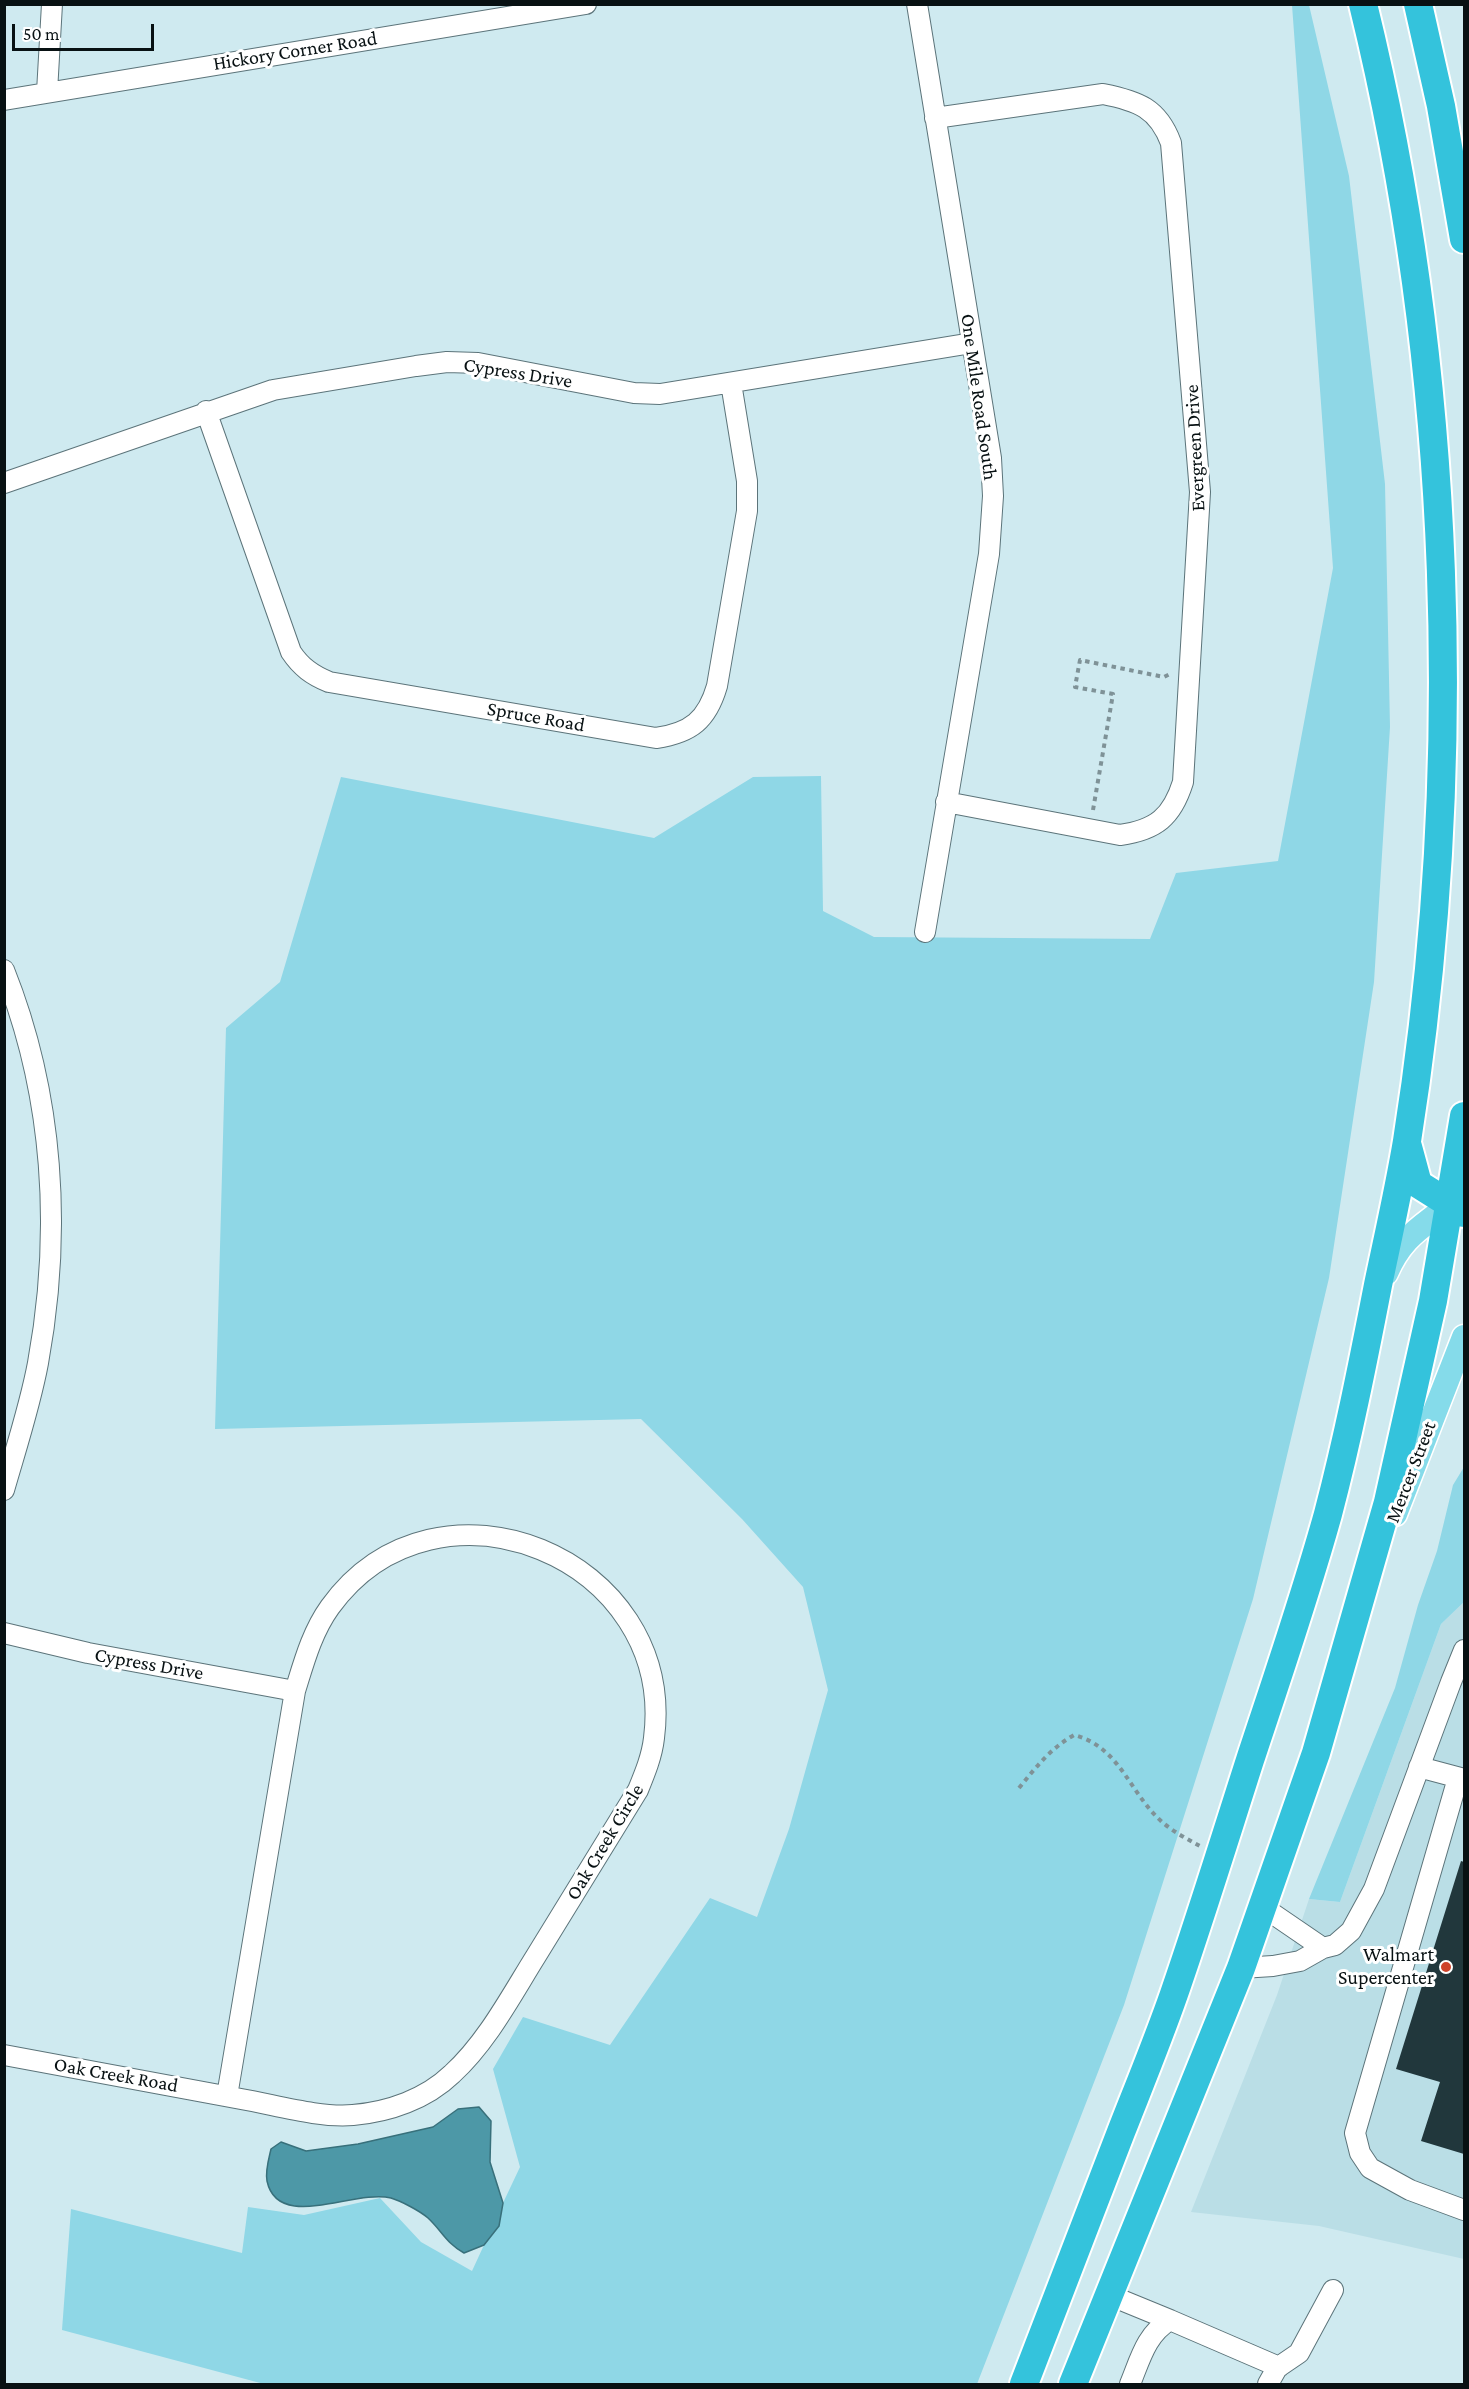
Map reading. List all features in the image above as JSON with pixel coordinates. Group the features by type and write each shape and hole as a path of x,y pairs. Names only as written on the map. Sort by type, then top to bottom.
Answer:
{"highway":[{"path":"1024,2385 1172,1998 1299,1610 1328,1512 1353,1412 1407,1142 1430,948 1437,846 1442,744 1439,550 1431,425 1409,244 1390,131 1363,4"},
{"path":"1418,4 1441,106 1464,238"},
{"path":"1073,2385 1241,1968 1316,1753 1388,1502 1433,1301 1460,1203 1464,1116"},
{"path":"1407,1142 1418,1184 1460,1203"}],"main road":[{"path":"1377,1291 1395,1252 1413,1232 1460,1203"},
{"name":"Mercer Street","path":"1359,1608 1464,1337"}],"street":[{"path":"47,92 52,4"},
{"name":"Hickory Corner Road","path":"4,100 586,4"},
{"name":"One Mile Road South","path":"917,4 991,458 993,496 992,534 925,932"},
{"name":"Evergreen Drive","path":"935,118 1104,94 1142,105 1155,114 1166,129 1171,143 1200,492 1183,782 1178,800 1167,815 1154,826 1120,835 946,802"},
{"name":"Cypress Drive","path":"4,483 206,411 273,390 447,362 478,363 634,393 660,394 972,343"},
{"name":"Spruce Road","path":"206,411 291,652 300,665 315,676 329,682 656,738 674,735 689,729 702,718 712,703 717,686 747,511 747,481 731,383"},
{"path":"4,970 29,1046 40,1094 47,1143 52,1243 47,1304 38,1366 4,1490"},
{"name":"Oak Creek Circle","path":"460,1535 518,1540 570,1564 595,1581 632,1626 644,1651 652,1680 656,1707 654,1738 648,1766 638,1790 507,2003 468,2058 451,2076 430,2091 406,2103 379,2112 330,2115 227,2096 295,1691 316,1630 341,1594 368,1569 392,1554 417,1543 460,1535"},
{"name":"Cypress Drive","path":"4,1633 88,1653 295,1691"},
{"path":"1241,1968 1300,1961 1323,1948 1335,1945 1351,1931 1374,1889 1464,1650"},
{"path":"1419,1767 1461,1778 1356,2133 1360,2153 1370,2168 1410,2190 1464,2210"},
{"path":"1263,1907 1323,1948"},
{"name":"Oak Creek Road","path":"4,2055 227,2096"},
{"path":"1268,2385 1279,2367 1299,2353 1333,2290"},
{"path":"1109,2295 1279,2367"},
{"path":"1130,2385 1148,2340 1160,2326 1170,2320"}],"path":[{"path":"1094,810 1113,694 1075,687 1080,660 1164,677 1170,674"},
{"path":"1019,1788 1042,1760 1060,1743 1074,1735 1091,1740 1111,1755 1161,1821 1219,1857"}],"shaded area":[{"path":"1292,5 1309,5 1349,176 1385,484 1390,727 1374,982 1329,1278 1253,1599 1124,2005 977,2384 264,2384 62,2330 71,2209 242,2253 248,2207 304,2215 380,2198 421,2242 472,2271 484,2245 499,2226 503,2203 520,2167 493,2069 523,2017 610,2045 710,1898 757,1917 789,1829 828,1690 803,1587 742,1519 641,1419 215,1429 226,1028 280,982 341,777 654,838 753,777 821,776 823,911 874,937 1150,939 1176,873 1278,861 1333,568"},
{"path":"1464,1467 1464,1602 1441,1624 1340,1902 1309,1899 1395,1688 1418,1605 1437,1551 1453,1485"},
{"path":"1464,1602 1464,2259 1319,2226 1191,2212 1277,1995 1309,1899 1340,1902 1441,1624"},
{"path":"479,2107 491,2121 490,2162 503,2203 499,2226 484,2245 464,2253 444,2237 425,2215 395,2199 376,2197 319,2205 286,2204 274,2196 267,2181 271,2149 281,2142 306,2151 358,2144 433,2127 458,2109"}],"building":[{"name":"Walmart Supercenter","path":"1461,1861 1464,1862 1464,2154 1421,2141 1440,2082 1396,2069"}],"place":[{"name":"Walmart Supercenter","path":"1446,1967"}]}
